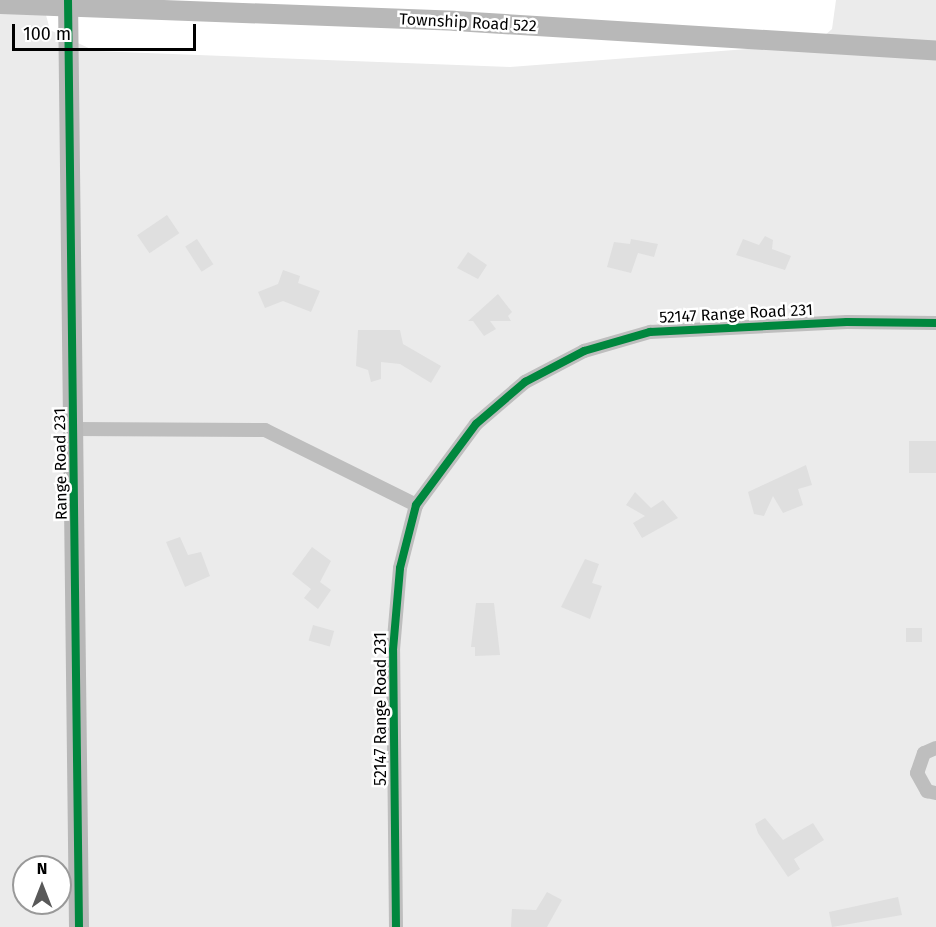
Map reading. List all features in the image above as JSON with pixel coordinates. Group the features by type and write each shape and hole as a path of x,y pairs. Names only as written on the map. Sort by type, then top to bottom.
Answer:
{"main road":[{"name":"Township Road 522","path":"0,4 68,3 467,22 936,50"},
{"name":"Range Road 231","path":"68,3 79,927"}],"street":[{"name":"52147 Range Road 231","path":"396,927 393,650 400,568 416,505 476,424 525,382 585,351 650,332 847,322 936,323"},
{"path":"74,429 265,430 416,505"},
{"path":"936,748 924,753 917,773 927,791 936,793"}],"shaded area":[{"path":"0,0 42,0 50,30 95,51 510,67 815,44 832,29 836,0 936,0 936,927 0,927"}],"building":[{"path":"167,215 179,233 149,253 137,235"},
{"path":"765,236 773,240 772,249 791,256 785,270 736,255 743,239 759,245"},
{"path":"197,239 213,264 202,272 185,247"},
{"path":"631,239 658,244 654,257 638,253 631,273 607,267 614,242 630,244"},
{"path":"468,252 487,265 478,279 457,268"},
{"path":"283,270 300,276 298,283 320,291 311,312 283,301 265,308 258,292 278,284"},
{"path":"498,294 512,312 508,316 511,321 490,321 496,329 484,336 473,321 468,321"},
{"path":"358,330 400,330 403,344 441,366 431,383 400,364 381,362 381,379 371,382 368,370 356,366"},
{"path":"909,441 936,441 936,473 909,473"},
{"path":"806,465 812,485 798,489 803,505 783,513 773,496 764,516 754,514 748,492"},
{"path":"635,492 651,508 663,500 678,518 642,538 633,523 645,516 626,505"},
{"path":"180,537 188,555 201,552 210,576 185,587 166,542"},
{"path":"312,547 331,561 320,582 331,590 318,609 304,598 311,589 292,574"},
{"path":"585,559 599,564 592,583 602,586 590,619 561,607"},
{"path":"476,603 494,603 500,655 475,656 475,647 471,647"},
{"path":"313,625 334,631 330,646 309,640"},
{"path":"906,628 922,628 922,642 906,642"},
{"path":"765,818 783,840 813,823 824,840 794,859 800,869 788,877 758,833 755,824"},
{"path":"547,892 562,900 547,927 511,927 512,909 536,910"},
{"path":"898,897 902,915 832,927 829,912"}],"cycle path":[{"path":"68,0 79,927"},
{"path":"396,927 393,650 400,568 416,505 476,424 525,382 584,351 650,332 847,322 936,323"}]}
